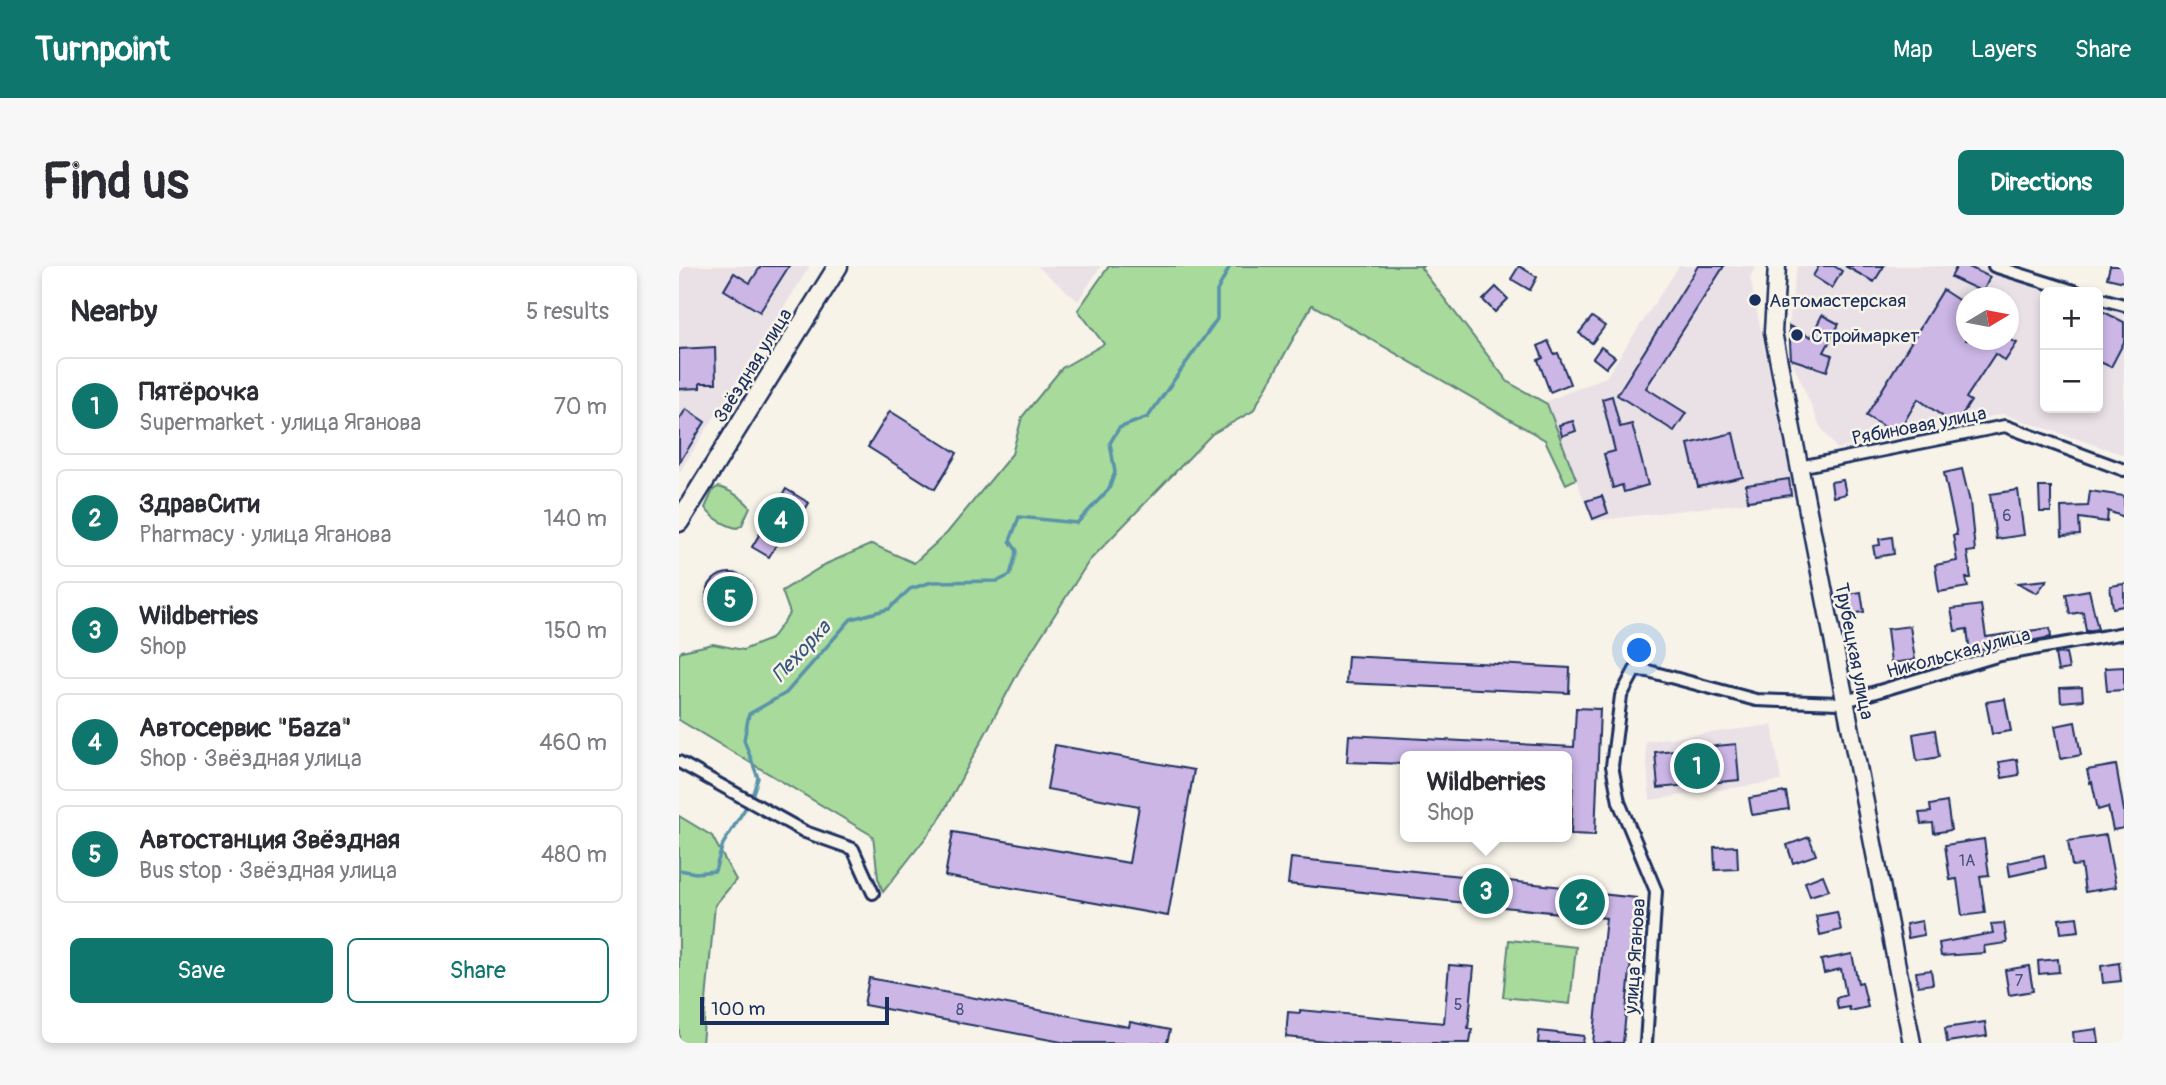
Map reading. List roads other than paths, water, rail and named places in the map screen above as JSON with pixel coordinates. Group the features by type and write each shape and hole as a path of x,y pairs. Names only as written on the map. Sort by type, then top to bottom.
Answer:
{"main road":[{"name":"Звёздная улица","path":"679,522 838,266"},
{"name":"Трубецкая улица","path":"1777,266 1773,332 1843,702 1912,1043"}],"street":[{"path":"1994,266 2061,287"},
{"path":"2103,299 2124,305"},
{"name":"Рябиновая улица","path":"1798,467 2005,426 2124,470"},
{"name":"Никольская улица","path":"1613,753 1621,696 1635,670 1648,671 1756,700 1843,702 2000,655 2124,633"},
{"name":"улица Яганова","path":"1613,753 1614,783 1619,802 1656,891 1646,1043"},
{"path":"679,762 805,832 853,849 873,892"}],"waterway":[{"name":"Пехорка","path":"679,870 696,873 715,871 723,844 751,799 758,778 744,740 749,714 786,693 851,619 889,609 910,589 932,582 998,581 1010,575 1017,551 1010,541 1019,517 1077,523 1109,489 1115,472 1110,443 1119,428 1148,417 1217,319 1217,291 1230,266"}],"place":[{"name":"Автомастерская","path":"1755,300"},
{"name":"Строймаркет","path":"1797,335"},
{"name":"Автосервис \"Баzа\"","path":"781,520"},
{"name":"Автостанция Звёздная","path":"730,599"},
{"name":"Пятёрочка","path":"1697,766"},
{"name":"Wildberries","path":"1486,891"},
{"name":"ЗдравСити","path":"1582,902"}]}
